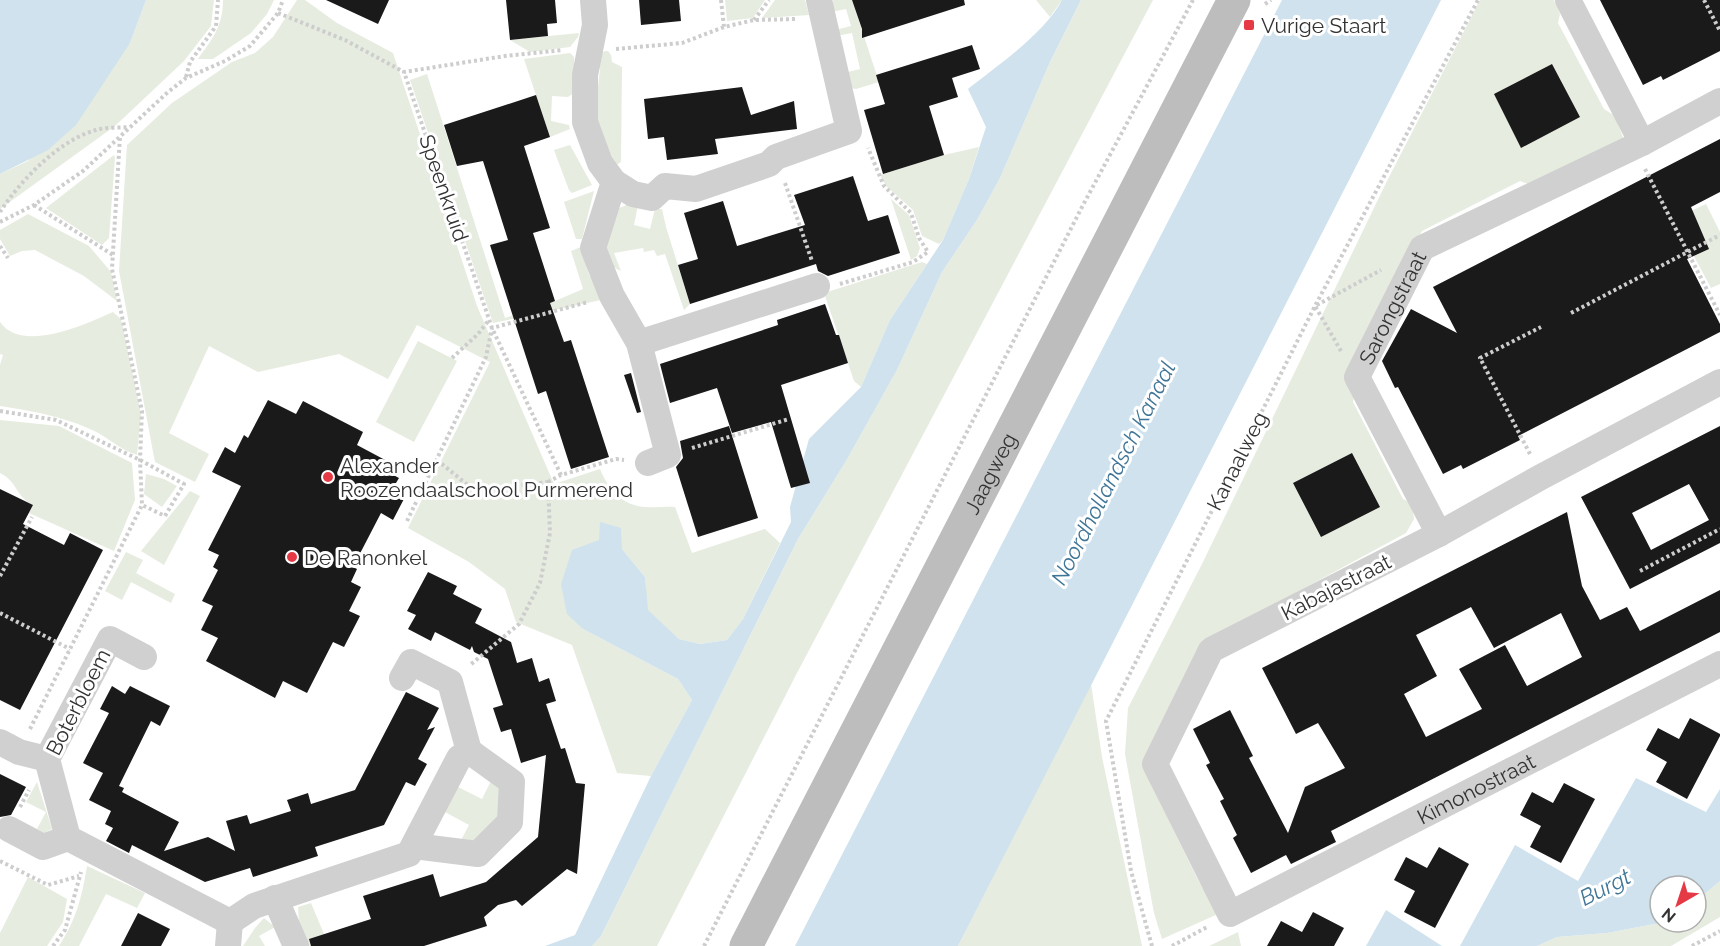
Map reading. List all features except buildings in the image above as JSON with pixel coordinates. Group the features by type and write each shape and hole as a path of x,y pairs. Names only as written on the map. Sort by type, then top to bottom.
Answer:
{"main road":[{"name":"Jaagweg","path":"746,946 1250,2"}],"street":[{"path":"593,0 595,25 585,75 585,122 600,163 615,182 633,194 652,198 665,186 696,189 769,164 776,157 849,131 820,9"},
{"path":"1568,0 1638,144"},
{"name":"Sarongstraat","path":"1439,534 1357,377 1422,248 1638,144 1720,101"},
{"path":"615,182 593,248 612,296 639,343 658,459"},
{"path":"639,343 817,286"},
{"name":"Kabajastraat","path":"1230,914 1155,764 1211,650 1439,534 1720,382"},
{"name":"Boterbloem","path":"78,843 47,759 110,639 144,657"},
{"path":"402,678 411,662 450,682 469,751 512,782 510,822 478,854 414,846"},
{"name":"Kimonostraat","path":"1230,914 1720,664"},
{"path":"9,747 47,759"},
{"path":"9,829 43,847 78,843 229,934 254,906 409,854 459,758 469,751"},
{"path":"275,898 296,946"}],"path":[{"path":"186,78 190,62 216,26 218,0"},
{"path":"0,222 34,205 83,171 186,78 225,61 250,46 278,13 283,0"},
{"path":"721,0 724,27"},
{"path":"754,20 769,0"},
{"path":"704,946 1082,207 1193,0"},
{"path":"1250,2 1271,0"},
{"name":"Kanaalweg","path":"1152,946 1131,870 1107,721 1315,306 1478,0"},
{"path":"1704,0 1720,31"},
{"path":"278,13 345,40 404,72 505,56 590,47 616,49 682,43 724,27 820,9"},
{"name":"Speenkruid","path":"404,72 492,328 561,475"},
{"path":"0,212 22,182 37,167 78,138 97,130 130,127"},
{"path":"776,157 813,266 817,286 824,289 913,262 928,252 911,213 884,186 860,128 849,131"},
{"path":"9,747 70,649 142,504 140,460 142,411 112,269 120,136"},
{"path":"1638,144 1686,252 1720,315"},
{"path":"34,205 112,255"},
{"path":"1571,313 1720,235"},
{"path":"0,246 8,258"},
{"path":"1357,377 1315,306 1383,269"},
{"path":"407,521 486,357 492,328 612,296"},
{"path":"452,358 478,334 489,319"},
{"path":"1541,327 1480,358 1541,477"},
{"path":"0,411 56,420 184,484 165,516 142,504"},
{"path":"437,460 475,491 548,482 561,475 616,459 658,459 789,419"},
{"path":"450,682 519,624 540,583 550,533 548,482"},
{"path":"0,576 32,518"},
{"path":"1640,571 1720,529"},
{"path":"0,613 70,649"},
{"path":"9,829 47,759"},
{"path":"53,946 65,930 80,875 78,843"},
{"path":"0,861 48,885 80,875"},
{"path":"1172,946 1230,914"},
{"path":"1692,946 1720,931"}],"shaded area":[{"path":"146,0 214,0 211,26 184,61 115,126 0,209 0,174 28,161 130,43"},
{"path":"223,0 274,0 267,14 251,33 213,59 198,59 219,25"},
{"path":"297,0 305,0 337,23 393,53 477,306 554,484 600,469 612,490 623,500 637,506 675,507 692,553 765,529 780,543 743,619 727,640 700,644 679,639 647,610 645,577 622,549 599,540 583,629 678,679 692,700 651,776 617,773 572,645 516,622 505,589 469,562 408,528 490,362 417,325 388,379 339,354 258,372 209,346 169,433 209,454 195,482 155,462 119,271 127,145 172,103 232,62 255,53 273,37"},
{"path":"725,0 765,0 753,18 727,21"},
{"path":"775,0 805,0 809,15 762,18"},
{"path":"833,0 852,0 879,82 856,89 851,88 844,73 860,69 852,33 836,36 835,30 851,26 846,9 831,12"},
{"path":"1036,0 1062,0 1050,17"},
{"path":"1081,0 1153,0 797,673 657,946 592,946 601,936 798,539 846,461 897,370 942,272 977,220 1000,178 1050,62"},
{"path":"1480,0 1554,0 1560,14 1558,23 1604,109 1615,116 1624,140 1531,185 1520,181 1422,231 1396,278 1355,390 1353,402 1403,499 1412,503 1414,519 1406,533 1218,635 1202,640 1144,758 1151,773 1151,784 1197,878 1218,914 1162,939 1154,913 1125,754 1128,708 1202,564 1387,181"},
{"path":"579,33 570,47 530,52 510,40"},
{"path":"605,51 611,55 612,62 622,67 621,162 615,166 600,138 596,105 600,54"},
{"path":"570,53 574,57 574,93 568,97 552,96 551,121 569,125 570,129 550,137 524,59"},
{"path":"427,74 505,318 583,289 571,251 581,247 589,275 602,290 601,300 493,323 410,80"},
{"path":"570,145 592,185 572,193 554,150"},
{"path":"979,147 969,179 943,240 939,244 922,236 913,210 886,186 880,175 944,155"},
{"path":"114,155 109,238 102,245 46,208"},
{"path":"594,191 582,239 576,239 564,202"},
{"path":"891,199 909,215 920,248 917,256 911,260"},
{"path":"629,204 638,205 634,225 650,229 655,209 662,209 690,304 684,310 665,254 657,256 654,250 644,252 643,248 614,253 621,271 608,259 607,243 617,209"},
{"path":"1706,204 1720,232 1720,284 1711,288 1674,219"},
{"path":"28,214 89,246 111,272 117,301 84,276 35,250 22,251 10,256 0,239 0,230"},
{"path":"922,262 927,264 890,320 861,387 854,381 824,293"},
{"path":"113,312 121,319 141,414 137,455 89,428 64,419 0,406 0,365 3,355 0,354 0,322 10,331 23,336 38,336 71,329"},
{"path":"418,341 457,361 414,442 376,422"},
{"path":"0,420 59,426 132,463 135,500 114,551 29,513 33,505 0,473"},
{"path":"146,474 164,479 177,486 162,507 144,494"},
{"path":"190,491 200,496 164,565 141,551"},
{"path":"126,552 143,560 136,573 175,594 171,603 131,582 122,600 105,591"},
{"path":"1091,684 1102,757 1142,946 958,946"},
{"path":"492,779 499,788 502,812 479,842 458,846 469,825 443,811 456,786 482,799"},
{"path":"37,782 52,829 44,833 37,829 46,812 26,802"},
{"path":"87,866 145,893 137,908 106,894 79,946 59,946 78,908"},
{"path":"28,877 67,899 63,922 47,946 0,946 0,933"},
{"path":"1720,881 1720,917 1708,924 1708,891"},
{"path":"311,903 329,946 304,946 300,940 298,907"},
{"path":"264,918 275,927 259,936 265,946 243,946 255,928"},
{"path":"1648,925 1648,934 1691,934 1671,946 1537,946 1557,937 1607,933"},
{"path":"1238,932 1241,946 1209,946"}],"water":[{"path":"0,0 146,0 130,43 76,125 48,150 0,174"},
{"path":"1062,0 1081,0 1050,62 1000,178 977,220 942,272 897,370 846,461 798,539 601,936 592,946 545,946 575,935 651,776 692,700 678,679 583,629 567,614 561,584 572,550 599,540 600,522 621,528 622,549 645,577 648,610 679,639 700,644 727,640 743,619 791,522 790,507 809,439 861,387 890,320 943,240 969,179 986,127 968,89 1032,37 1054,13"},
{"name":"Noordhollandsch Kanaal","path":"1282,0 1441,0 958,946 795,946"},
{"name":"Burgt","path":"1636,778 1706,812 1720,789 1720,881 1708,891 1708,874 1648,874 1648,925 1607,933 1557,937 1537,946 1460,946 1515,845 1578,881"},
{"path":"1386,910 1442,946 1366,946"}],"place":[{"name":"Vurige Staart","path":"1249,25"},
{"name":"Alexander Roozendaalschool Purmerend","path":"328,477"},
{"name":"De Ranonkel","path":"292,557"}]}
